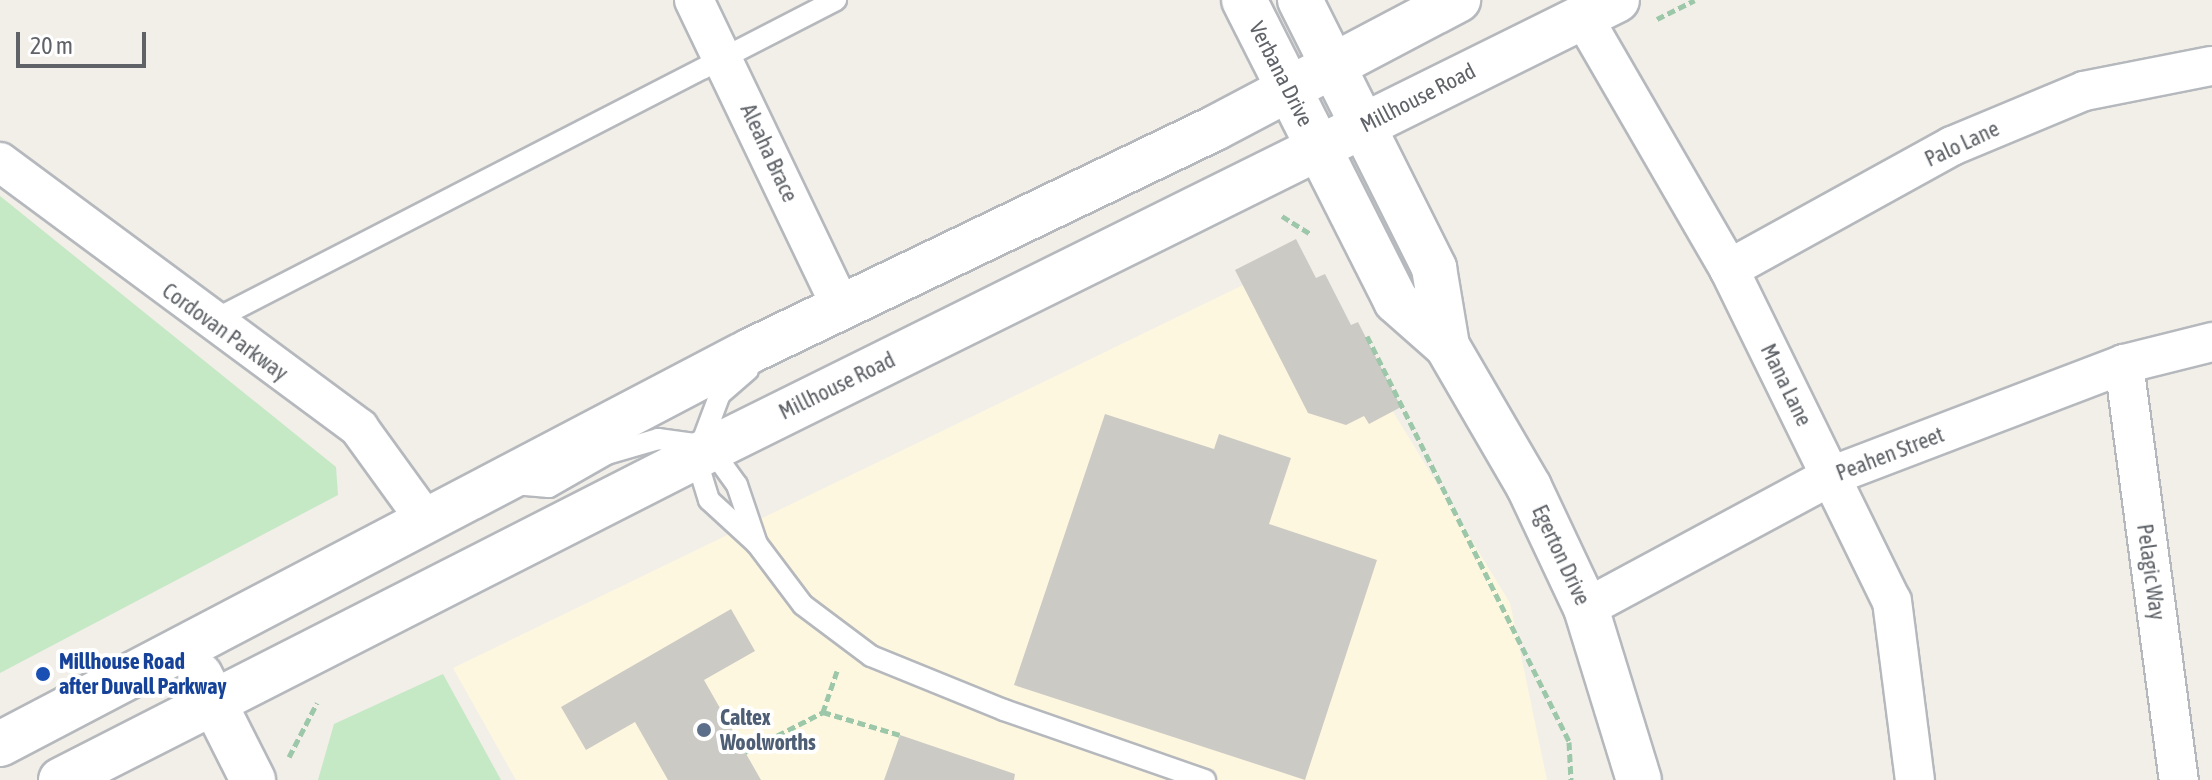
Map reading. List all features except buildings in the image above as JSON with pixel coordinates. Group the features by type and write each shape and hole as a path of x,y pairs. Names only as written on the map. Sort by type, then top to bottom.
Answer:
{"main road":[{"name":"Verbana Drive","path":"1244,0 1319,147"},
{"path":"1300,0 1365,125"},
{"path":"0,744 187,650 771,341 1289,90 1458,0"},
{"name":"Millhouse Road","path":"61,780 703,451 1600,8"},
{"name":"Egerton Drive","path":"1365,125 1434,268 1447,346"},
{"name":"Egerton Drive","path":"1319,147 1396,301 1447,346 1529,487 1586,608 1639,780"},
{"path":"187,650 253,780"}],"street":[{"name":"Aleaha Brace","path":"694,0 841,307"},
{"name":"Mana Lane","path":"1600,8 1892,601 1915,780"},
{"name":"Palo Lane","path":"1729,269 1952,146 2084,91 2212,66"},
{"name":"Cordovan Parkway","path":"0,162 210,322 359,428 427,522"},
{"name":"Peahen Street","path":"1586,608 1831,476 2124,364 2212,342"},
{"name":"Pelagic Way","path":"2124,364 2179,780"}],"lane":[{"path":"210,322 836,0"},
{"path":"771,341 753,367 720,394 703,451 709,500 757,544 803,605 871,656 1004,710 1205,780"},
{"path":"502,483 549,487 607,454 658,439 703,451 737,485 757,544"}],"path":[{"path":"1280,214 1321,242"},
{"path":"1361,323 1569,742 1571,780"},
{"path":"823,712 836,671 854,641"},
{"path":"745,752 823,712 900,735"}],"shaded area":[{"path":"1299,258 1510,603 1547,780 516,780 453,668"}],"green space":[{"path":"0,196 336,467 338,495 0,673"},
{"path":"443,674 501,780 318,780 334,724"}],"place":[{"name":"Millhouse Road after Duvall Parkway","path":"43,674"},
{"name":"Caltex Woolworths","path":"704,730"}]}
